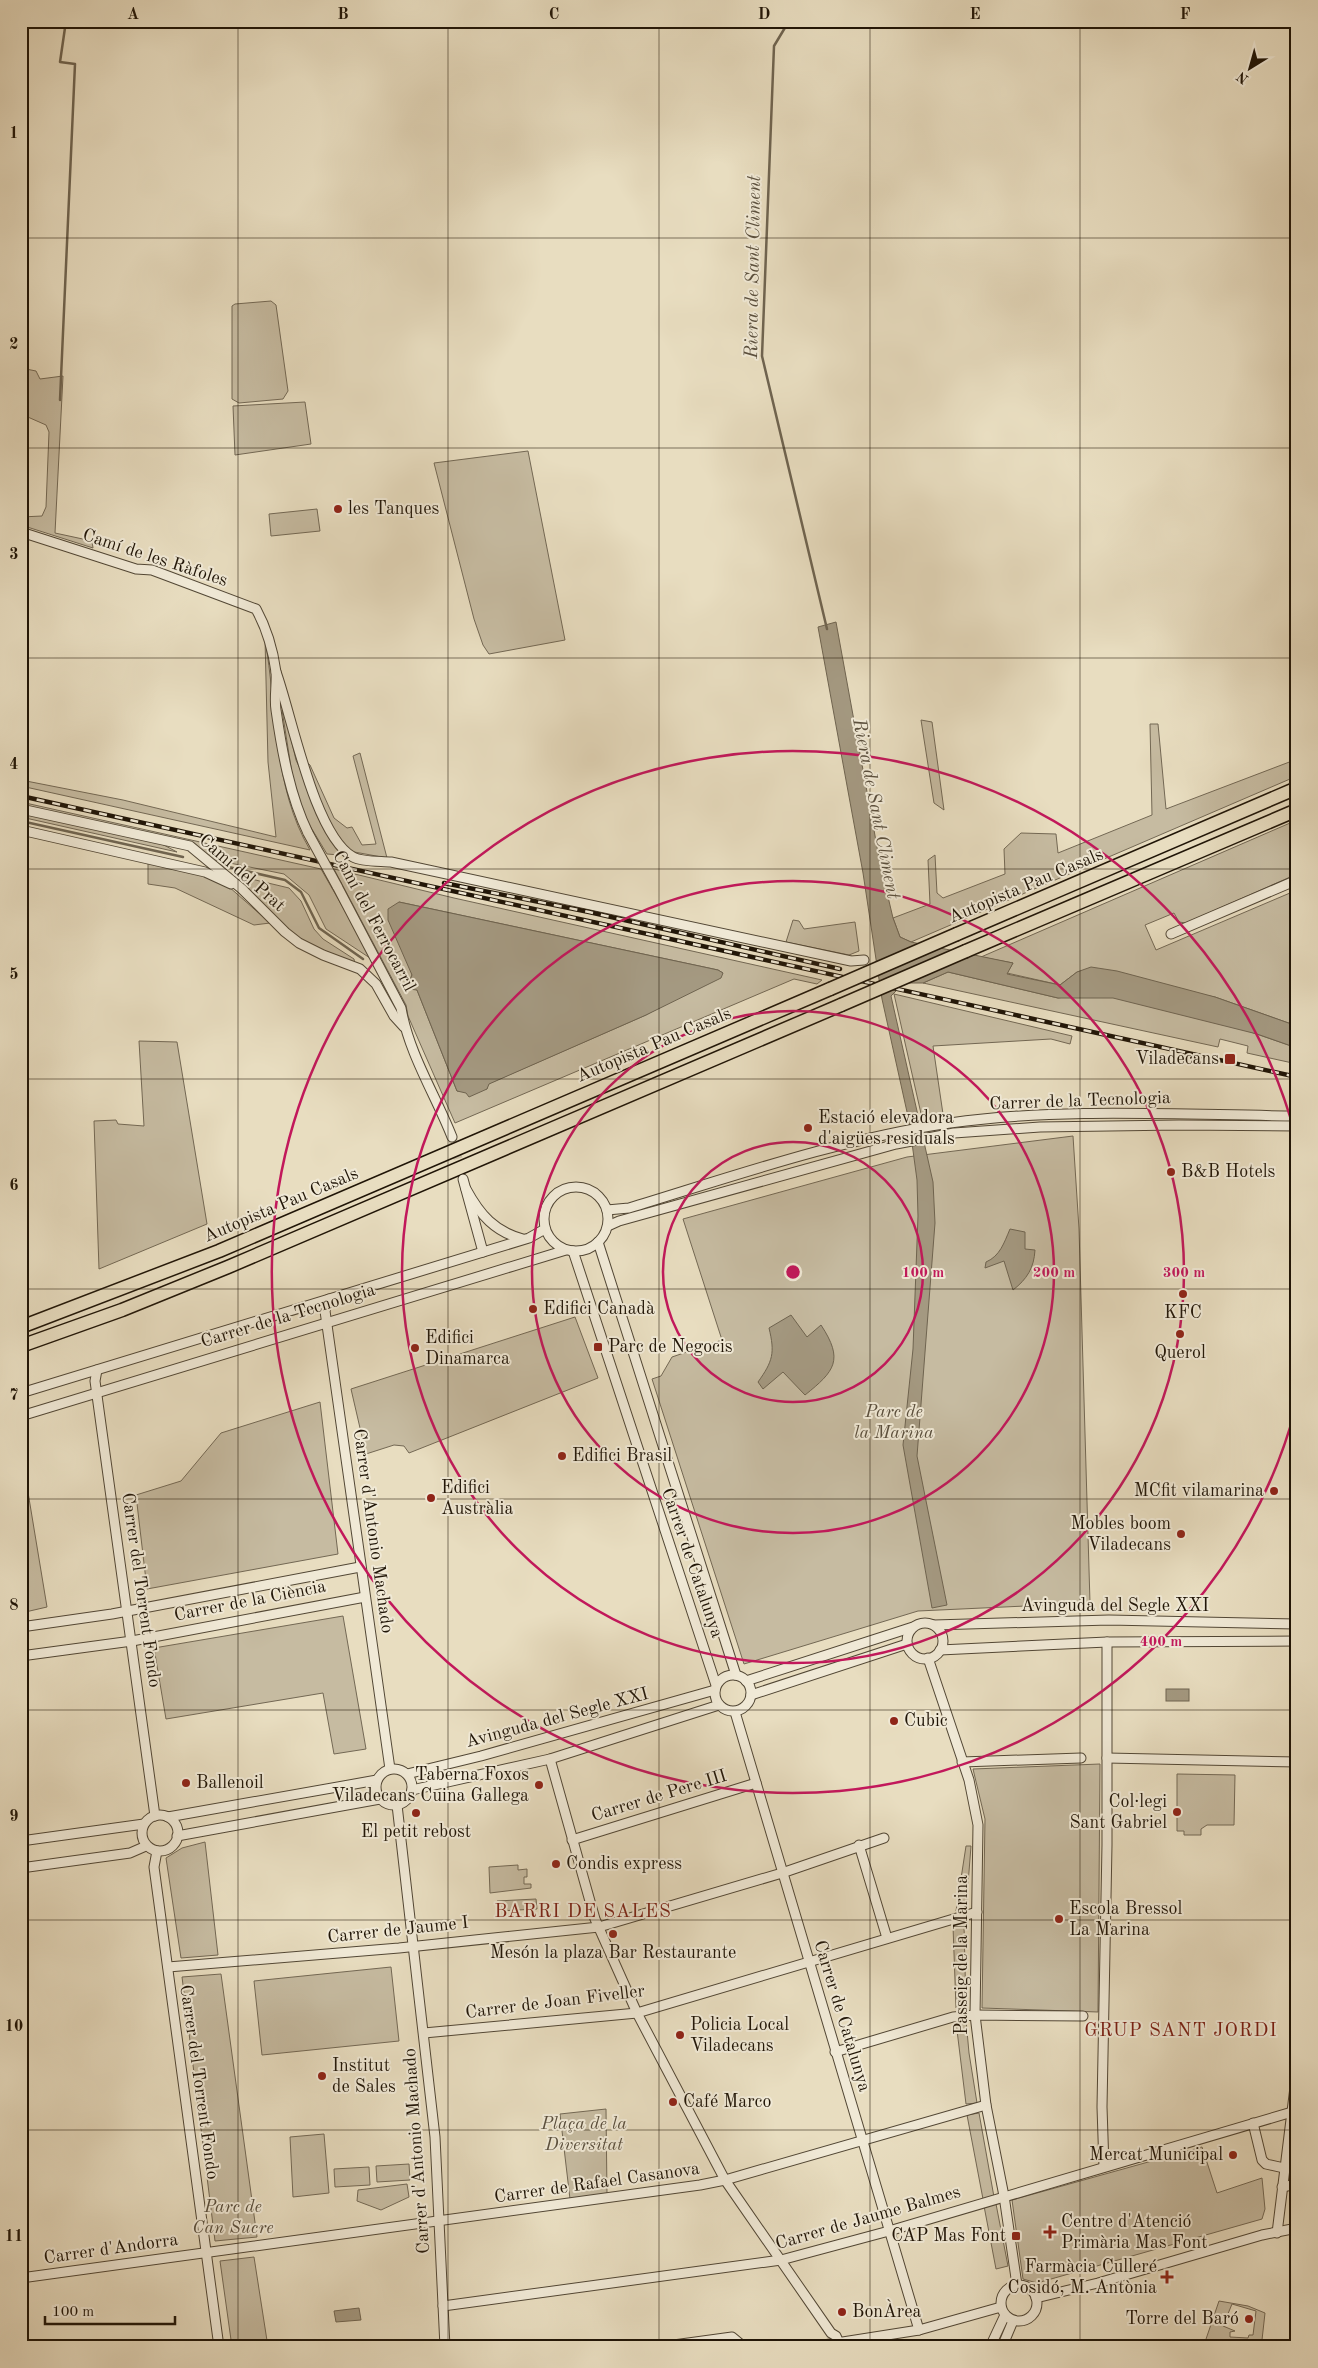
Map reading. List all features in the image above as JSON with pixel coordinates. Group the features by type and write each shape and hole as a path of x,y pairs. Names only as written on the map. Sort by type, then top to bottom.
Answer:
{"highway":[{"name":"Autopista Pau Casals","path":"21,1327 219,1251 1297,788"},
{"name":"Autopista Pau Casals","path":"21,1346 122,1310 228,1267 1297,810"}],"street":[{"name":"Camí de les Ràfoles","path":"21,532 136,569 152,570 256,610 268,635 276,672 276,708 288,773 298,814 308,833"},
{"path":"276,672 287,701 309,788 341,848 355,858 391,862 851,961 864,960"},
{"name":"Camí del Prat","path":"21,809 190,846 242,889 285,932 299,943 323,955 360,969 376,984 394,1016 404,1027"},
{"path":"21,830 205,872 242,889"},
{"name":"Camí del Ferrocarril","path":"308,833 401,1008 404,1027 412,1049 452,1137"},
{"path":"1171,934 1297,880"},
{"name":"Carrer de la Tecnologia","path":"607,1210 628,1208 812,1152 894,1133 950,1123 1061,1114 1297,1116"},
{"name":"Carrer de la Tecnologia","path":"608,1226 619,1221 896,1144 954,1133 1040,1127 1297,1126"},
{"path":"463,1179 483,1252"},
{"path":"566,1187 583,1187 600,1197 607,1210 608,1226 598,1242 590,1248 569,1250 550,1238 543,1220 548,1204 558,1191 566,1187"},
{"path":"466,1189 488,1221 506,1234 524,1240"},
{"name":"Carrer de la Tecnologia","path":"21,1393 524,1240 539,1234 545,1229"},
{"name":"Carrer de Catalunya","path":"598,1242 736,1675"},
{"name":"Carrer de la Tecnologia","path":"21,1416 569,1250"},
{"name":"Carrer de Catalunya","path":"569,1250 716,1688"},
{"name":"Carrer d'Antonio Machado","path":"329,1299 326,1307 327,1322 360,1567 366,1597 390,1769"},
{"name":"Carrer del Torrent Fondo","path":"98,1370 95,1380 155,1816"},
{"name":"Carrer de la Ciència","path":"21,1627 127,1611 360,1567"},
{"name":"Carrer de la Ciència","path":"21,1656 132,1641 366,1597"},
{"name":"Avinguda del Segle XXI","path":"934,1625 1109,1620 1297,1624"},
{"path":"746,1681 922,1623 934,1625 942,1637 940,1650 928,1658 914,1655 907,1644 909,1633 913,1627"},
{"name":"Avinguda del Segle XXI","path":"940,1650 1107,1642 1297,1641"},
{"path":"1104,2167 1102,2107 1107,1642"},
{"path":"751,1696 907,1644"},
{"name":"Passeig de la Marina","path":"928,1658 962,1762 978,1825 975,2015 986,2105 1004,2196 1017,2285"},
{"path":"736,1675 746,1681 750,1687 751,1696 746,1706 735,1712 728,1711 718,1705 716,1688 726,1676 736,1675"},
{"name":"Avinguda del Segle XXI","path":"407,1774 481,1756 716,1688"},
{"name":"Avinguda del Segle XXI","path":"412,1790 550,1759 718,1705"},
{"name":"Carrer de Catalunya","path":"735,1712 835,2052 890,2230 918,2330"},
{"path":"962,1762 1081,1758"},
{"path":"1107,1758 1297,1762"},
{"path":"550,1759 572,1840 599,1927 637,2013 725,2180 840,2345"},
{"path":"390,1769 399,1769 407,1774 412,1781 412,1790 407,1800 397,1805 388,1804 380,1799 376,1790 377,1780 382,1773 390,1769"},
{"path":"21,1841 144,1824 155,1816 168,1817 377,1780"},
{"name":"Carrer de Pere III","path":"572,1840 756,1783"},
{"path":"178,1836 380,1799"},
{"name":"Carrer d'Antonio Machado","path":"397,1805 435,2137 444,2347"},
{"path":"144,1824 142,1835 146,1846 157,1851 172,1847 178,1836 176,1825 168,1817"},
{"name":"Carrer de Jaume I","path":"168,1967 399,1948 414,1944 599,1927 782,1873 884,1838"},
{"path":"859,1845 887,1938"},
{"path":"21,1868 130,1853 146,1846"},
{"name":"Carrer del Torrent Fondo","path":"157,1851 154,1867 219,2347"},
{"name":"Carrer de Joan Fiveller","path":"424,2033 637,2013 808,1960 977,1912"},
{"path":"835,2052 952,2017 975,2015 1083,2016"},
{"path":"1277,2233 1297,2072"},
{"name":"Carrer de Rafael Casanova","path":"205,2252 612,2198 725,2180 986,2105"},
{"name":"Carrer de Jaume Balmes","path":"443,2306 781,2260 890,2230 1292,2112"},
{"path":"1253,2123 1262,2160 1266,2164 1284,2168"},
{"path":"1282,2187 1297,2184"},
{"path":"1036,2298 1098,2283 1262,2235 1297,2228"},
{"name":"Carrer d'Andorra","path":"21,2278 205,2252"},
{"path":"990,2347 1003,2311 1004,2292 1017,2285 1029,2288 1036,2298 1036,2308 1032,2316 1023,2321 1013,2321 1003,2311"},
{"path":"811,2347 840,2345 1003,2311"},
{"path":"1002,2347 1013,2321"},
{"path":"659,2347 732,2337 744,2347"}],"green space":[{"path":"271,301 276,305 288,391 283,399 239,403 232,399 232,306 235,304"},
{"path":"21,368 36,371 40,379 63,376 55,533 92,541 93,548 21,525 21,517 42,516 46,507 49,432 46,425 21,414"},
{"path":"305,402 311,444 235,455 233,406"},
{"path":"528,451 565,640 489,654 483,645 474,619 434,463"},
{"path":"317,509 320,531 271,536 269,514"},
{"path":"265,639 283,774 298,826 310,850 21,786 21,780 123,800 276,837 268,762"},
{"path":"284,709 296,760 340,855 327,854 304,816 294,786 282,710"},
{"path":"1292,714 1297,714 1297,776 911,942 900,937 893,918 930,904 928,860 935,855 937,893 943,898 1005,874 1004,849 1021,833 1056,834 1058,853 1152,815 1150,724 1158,724 1166,809 1292,761"},
{"path":"921,720 932,722 944,810 934,803"},
{"path":"360,753 387,858 349,851 343,845 320,805 303,759 310,765 334,818 347,828 352,827 362,845 376,844 353,756"},
{"path":"21,802 321,869 373,960 326,929 309,895 284,874 210,859 192,844 21,806"},
{"path":"21,812 160,843 177,852 21,817"},
{"path":"1297,820 1297,874 1186,923 1179,922 1174,913 1145,925 1156,950 1297,890 1297,1026 1215,997 1077,972 1060,985 1007,973 1013,963 981,957"},
{"path":"148,862 205,875 228,886 270,923 254,925 175,888 148,884"},
{"path":"334,869 454,898 822,980 817,984 794,979 455,1123 408,1016 406,1005","holes":["399,902 718,970 723,973 646,1015 488,1084 487,1089 457,1091 417,990 408,984 412,975"]},
{"path":"226,873 289,888 301,901 314,929 323,939 354,959 355,964 316,949 289,932"},
{"path":"793,920 799,921 804,929 855,922 859,951 849,955 786,942"},
{"path":"948,972 1058,998 1105,991 1190,1011 1297,1048 1297,1064 1247,1053 1248,1046 1220,1039 1218,1047 923,983"},
{"path":"894,994 1072,1036 1070,1044 1051,1039 933,1046 943,1114 922,1118"},
{"path":"139,1041 177,1042 207,1224 99,1269 94,1121 116,1120 118,1124 144,1126"},
{"name":"Parc de la Marina","path":"1073,1136 1079,1229 1090,1603 918,1611 744,1664 652,1379 661,1376 672,1357 722,1340 683,1219 907,1157"},
{"path":"575,1317 598,1378 409,1453 404,1446 394,1445 366,1454 351,1389"},
{"path":"320,1402 338,1554 147,1589 136,1495 181,1481 221,1433"},
{"path":"21,1450 47,1607 21,1613"},
{"path":"343,1616 366,1749 334,1754 323,1693 166,1719 154,1648"},
{"path":"1100,1764 1098,2012 982,2008 985,1819 973,1769"},
{"path":"1177,1774 1235,1775 1234,1825 1207,1825 1201,1829 1201,1835 1184,1835 1184,1831 1177,1831"},
{"path":"205,1842 218,1955 181,1958 166,1858 182,1848"},
{"path":"966,1846 971,1846 966,1910 956,1911"},
{"path":"518,1865 518,1870 527,1869 527,1877 524,1877 524,1884 531,1884 531,1888 490,1893 489,1867"},
{"path":"536,1899 537,1909 498,1911 497,1901"},
{"path":"964,1925 966,2008 956,2008 953,1926"},
{"path":"391,1967 399,2041 262,2055 254,1981"},
{"name":"Parc de Can Sucre","path":"221,1974 257,2237 215,2241 182,1977"},
{"path":"966,2020 977,2103 966,2104 956,2022"},
{"name":"Plaça de la Diversitat","path":"606,2109 607,2195 570,2199 560,2114"},
{"path":"979,2113 994,2197 983,2199 967,2115"},
{"path":"324,2134 329,2193 293,2197 290,2137"},
{"path":"1202,2147 1217,2193 1262,2178 1265,2209 1262,2219 1037,2283 1023,2279 1012,2200"},
{"path":"409,2164 410,2180 377,2182 376,2166"},
{"path":"369,2167 370,2185 335,2187 334,2169"},
{"path":"407,2184 409,2197 381,2210 357,2201 358,2190"},
{"path":"996,2204 1008,2266 996,2269 984,2206"},
{"name":"Parc de Can Sucre","path":"254,2257 268,2347 232,2347 220,2261"},
{"path":"1219,2301 1248,2306 1265,2313 1262,2340 1205,2342","holes":["1232,2304 1256,2311 1253,2335 1249,2335 1248,2338 1230,2337 1230,2332 1235,2331 1223,2326"]}],"shaded area":[{"path":"836,622 880,863 893,918 900,937 911,942 1013,963 1007,974 1060,985 1077,972 1091,967 1117,971 1215,997 1297,1026 1297,1048 1257,1034 1113,998 1058,998 948,972 923,983 904,983 891,996 933,1182 935,1223 917,1456 947,1605 932,1608 903,1445 913,1349 918,1216 917,1180 909,1121 882,999 863,873 818,627"},
{"path":"399,902 718,970 723,973 721,978 646,1015 489,1084 487,1089 469,1097 466,1093 457,1091 417,990 409,989 408,984 412,975 388,920 388,909"},
{"path":"1010,1229 1025,1232 1025,1249 1035,1250 1029,1273 1013,1290 1004,1261 985,1268 986,1262 995,1256 1001,1248"},
{"path":"791,1315 807,1337 821,1325 828,1337 834,1356 829,1372 805,1395 783,1372 763,1389 758,1382 770,1362 772,1344 769,1328"},
{"path":"1166,1689 1189,1689 1189,1701 1166,1701"},
{"path":"359,2308 361,2320 336,2322 334,2311"}],"waterway":[{"path":"60,400 75,64 60,62 66,21"},
{"name":"Riera de Sant Climent","path":"789,21 774,46 762,356 827,629"},
{"path":"21,821 183,857"},
{"path":"220,865 285,880 301,892 319,928 363,959"}],"tunnel":[{"path":"452,1137 462,1173"}],"railway":[{"path":"21,796 1297,1077"},
{"path":"444,883 589,912 840,969"}],"place":[{"name":"les Tanques","path":"338,509"},
{"name":"Viladecans","path":"1230,1059"},
{"name":"Estació elevadora d'aigües residuals","path":"808,1128"},
{"name":"B&B Hotels","path":"1171,1172"},
{"name":"KFC","path":"1183,1294"},
{"name":"Edifici Canadà","path":"533,1309"},
{"name":"Querol","path":"1180,1334"},
{"name":"Parc de Negocis","path":"598,1347"},
{"name":"Edifici Dinamarca","path":"415,1348"},
{"name":"Edifici Brasil","path":"562,1456"},
{"name":"MCfit vilamarina","path":"1274,1491"},
{"name":"Edifici Austràlia","path":"431,1498"},
{"name":"Mobles boom Viladecans","path":"1181,1534"},
{"name":"Cubic","path":"894,1721"},
{"name":"Ballenoil","path":"186,1783"},
{"name":"Taberna Foxos Viladecans Cuina Gallega","path":"539,1785"},
{"name":"Col·legi Sant Gabriel","path":"1177,1812"},
{"name":"El petit rebost","path":"416,1813"},
{"name":"Condis express","path":"556,1864"},
{"name":"Escola Bressol La Marina","path":"1059,1919"},
{"name":"Mesón la plaza Bar Restaurante","path":"613,1934"},
{"name":"Policia Local Viladecans","path":"680,2035"},
{"name":"Institut de Sales","path":"322,2076"},
{"name":"Café Marco","path":"673,2102"},
{"name":"Mercat Municipal","path":"1233,2155"},
{"name":"Centre d'Atenció Primària Mas Font","path":"1050,2232"},
{"name":"CAP Mas Font","path":"1016,2236"},
{"name":"Farmàcia Culleré Cosidó, M. Antònia","path":"1167,2277"},
{"name":"BonÀrea","path":"842,2312"},
{"name":"Torre del Baró","path":"1249,2319"}],"district":[{"name":"BARRI DE SALES","path":"583,1912"},
{"name":"GRUP SANT JORDI","path":"1181,2031"}]}
